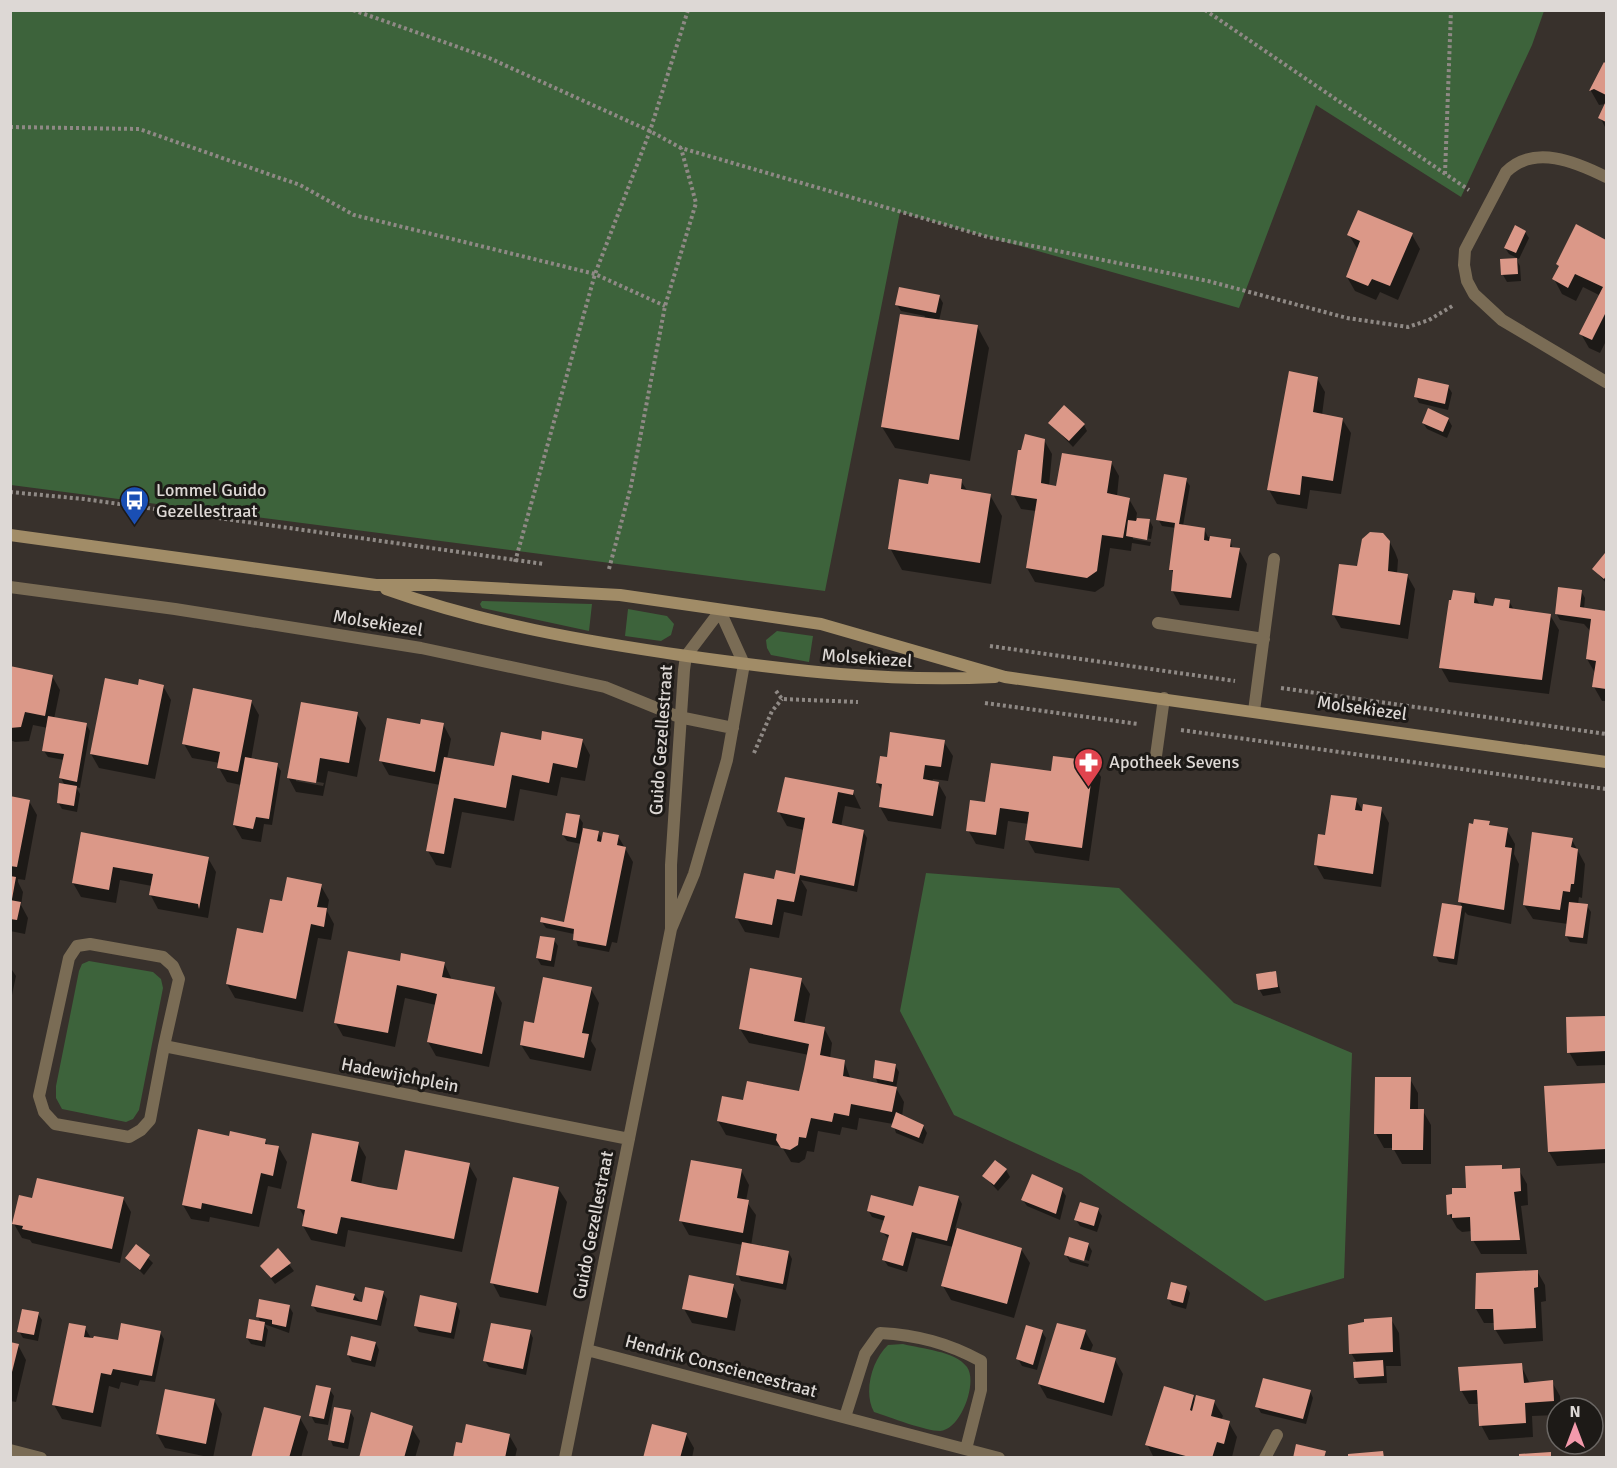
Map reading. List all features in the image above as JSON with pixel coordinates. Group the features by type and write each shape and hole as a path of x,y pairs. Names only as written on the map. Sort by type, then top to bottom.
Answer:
{"main road":[{"name":"Molsekiezel","path":"10,535 63,540 376,585 542,589 620,595 821,624 1005,676 1606,762"},
{"name":"Molsekiezel","path":"376,585 426,603 522,629 686,656 863,678 942,679 1005,676"}],"street":[{"path":"1606,177 1560,158 1539,158 1516,162 1506,172 1465,250 1464,265 1474,294 1502,320 1606,382"},
{"path":"1254,711 1274,559"},
{"name":"Molsekiezel","path":"10,587 175,609 421,648 605,687 679,717 733,728"},
{"path":"720,611 744,664"},
{"name":"Guido Gezellestraat","path":"566,1458 671,929 671,865 679,717 686,656 720,611"},
{"path":"1158,623 1263,639"},
{"name":"Guido Gezellestraat","path":"671,929 694,874 728,759 744,664"},
{"path":"1155,764 1164,698"},
{"path":"90,944 163,957 173,966 178,979 164,1046 150,1120 141,1131 129,1137 55,1124 44,1112 39,1096 69,958 77,946 90,944"},
{"name":"Hadewijchplein","path":"164,1046 629,1139"},
{"path":"845,1417 865,1354 880,1333 912,1335 954,1346 981,1361 981,1390 966,1449"},
{"name":"Hendrik Consciencestraat","path":"587,1350 999,1458"},
{"path":"1265,1458 1277,1435"},
{"path":"10,1450 41,1458"}],"path":[{"path":"353,10 489,58 650,131 681,148 988,237 1208,281 1347,318 1408,327 1429,320 1474,294"},
{"path":"514,562 596,274 650,131 688,10"},
{"path":"1205,10 1490,204"},
{"path":"1445,174 1451,10"},
{"path":"10,127 139,129 300,185 354,215 596,274 665,306"},
{"path":"609,569 631,486 665,306 696,203 681,148"},
{"path":"741,679 771,685 782,699 869,702"},
{"path":"983,703 1606,789"}],"green space":[{"path":"11,10 1544,11 1532,45 1461,197 1316,105 1239,308 900,212 825,591 11,485"},
{"path":"482,601 592,604 589,631 482,608 480,604"},
{"path":"628,609 667,616 674,624 671,635 661,641 625,636"},
{"path":"777,631 813,636 809,662 771,655 766,640"},
{"path":"926,873 1119,888 1234,1003 1352,1053 1344,1278 1265,1301 1081,1174 954,1115 900,1011"},
{"path":"89,961 153,972 161,979 163,988 139,1110 133,1119 126,1122 62,1109 56,1098 56,1086 79,971 82,964"},
{"path":"903,1344 955,1357 967,1367 970,1383 966,1404 955,1423 948,1429 940,1431 926,1429 874,1412 869,1386 874,1368 882,1351 888,1345"}],"building":[{"path":"1604,62 1606,64 1606,95 1594,89 1589,91"},
{"path":"1606,101 1606,122 1598,118"},
{"path":"1358,210 1413,233 1390,286 1372,279 1368,286 1346,277 1360,241 1347,235"},
{"path":"1576,224 1606,240 1606,312 1592,340 1579,334 1603,287 1575,274 1568,288 1552,279 1559,266 1556,264"},
{"path":"1515,225 1526,231 1516,253 1504,248"},
{"path":"1517,258 1518,274 1501,275 1500,259"},
{"path":"899,287 940,295 936,313 895,305"},
{"path":"900,314 978,325 959,440 881,427"},
{"path":"1289,371 1318,377 1313,412 1343,418 1333,481 1302,476 1300,495 1267,490"},
{"path":"1418,378 1449,385 1445,404 1414,397"},
{"path":"1064,405 1085,424 1069,441 1048,423"},
{"path":"1428,408 1449,418 1443,432 1422,423"},
{"path":"1025,434 1045,439 1041,483 1056,486 1062,453 1112,461 1107,493 1130,498 1123,538 1102,535 1097,571 1087,578 1026,568 1037,499 1011,495 1018,450 1021,450"},
{"path":"930,474 962,479 961,489 991,494 980,563 888,549 899,479 928,484"},
{"path":"1164,474 1187,478 1179,524 1205,528 1204,540 1209,541 1210,536 1231,539 1230,547 1240,548 1231,598 1171,591 1173,570 1169,570 1175,523 1156,520"},
{"path":"1137,518 1150,519 1147,540 1126,536 1128,520 1136,521"},
{"path":"1370,532 1383,533 1390,541 1388,571 1408,574 1400,625 1332,615 1339,564 1357,566 1362,539"},
{"path":"1605,553 1606,576 1604,579 1592,569"},
{"path":"1558,587 1582,590 1580,607 1606,611 1606,689 1592,687 1596,661 1586,659 1591,619 1555,614"},
{"path":"1453,590 1475,593 1474,603 1493,606 1495,598 1510,600 1509,608 1551,614 1542,680 1439,668 1449,600 1451,600"},
{"path":"10,666 53,675 45,716 25,712 21,727 10,728"},
{"path":"105,678 138,685 139,679 164,685 148,765 90,754"},
{"path":"193,688 252,700 238,772 217,768 220,752 182,744"},
{"path":"301,702 358,712 349,763 320,758 316,783 287,778"},
{"path":"48,716 87,723 77,782 59,778 64,754 42,751"},
{"path":"387,718 420,724 421,719 444,723 435,772 379,761"},
{"path":"542,731 583,739 577,768 553,763 549,783 512,775 506,808 454,798 444,854 426,851 444,757 494,766 501,732 541,740"},
{"path":"890,732 945,740 941,767 925,765 923,779 939,782 933,816 879,807 882,784 876,783 880,756 887,757"},
{"path":"1053,756 1094,761 1082,848 1025,840 1029,812 1000,808 996,835 966,831 970,800 985,802 991,763 1051,771"},
{"path":"245,757 278,763 269,819 256,817 253,829 233,825"},
{"path":"785,777 854,790 853,795 838,792 832,823 864,830 854,886 800,875 794,902 777,899 772,925 735,918 744,873 774,879 776,870 795,874 805,818 777,812"},
{"path":"59,783 77,786 74,806 57,803"},
{"path":"1331,795 1357,798 1355,810 1362,811 1363,804 1382,807 1373,874 1314,865 1318,834 1325,835"},
{"path":"10,796 30,800 17,867 10,866"},
{"path":"566,813 580,815 576,838 562,835"},
{"path":"1474,819 1490,821 1489,825 1508,828 1505,847 1512,848 1504,910 1458,902 1469,823 1473,824"},
{"path":"583,828 599,831 597,841 601,842 603,832 619,835 617,845 626,847 606,946 573,940 574,929 540,922 541,917 564,922"},
{"path":"81,832 209,857 199,909 198,904 149,895 153,874 113,867 109,890 72,883"},
{"path":"1532,832 1573,838 1571,847 1578,849 1574,884 1571,884 1570,892 1563,891 1560,910 1523,905"},
{"path":"10,876 16,877 12,899 10,899"},
{"path":"287,877 322,884 317,907 327,908 324,927 311,924 296,999 226,984 237,928 263,933 270,899 282,901"},
{"path":"10,900 21,902 17,920 10,919"},
{"path":"1569,902 1588,904 1583,938 1565,936"},
{"path":"1442,903 1462,906 1454,959 1433,956"},
{"path":"540,936 555,938 551,961 536,958"},
{"path":"348,951 400,961 401,953 445,962 442,977 495,987 482,1054 427,1042 437,994 397,985 388,1033 334,1023"},
{"path":"750,968 802,978 794,1021 825,1027 820,1055 845,1060 843,1076 897,1087 892,1112 851,1104 849,1116 834,1113 832,1122 811,1118 806,1138 799,1137 798,1145 790,1150 781,1148 776,1140 777,1134 717,1121 722,1096 743,1100 747,1081 799,1091 804,1069 809,1044 739,1029"},
{"path":"1276,971 1278,987 1258,990 1256,974"},
{"path":"543,977 592,987 582,1033 589,1034 584,1058 520,1045 524,1021 534,1023"},
{"path":"1606,1016 1606,1051 1567,1053 1566,1017"},
{"path":"875,1060 896,1064 893,1082 873,1078"},
{"path":"1375,1077 1411,1077 1410,1109 1424,1109 1423,1150 1392,1150 1392,1134 1374,1134"},
{"path":"1606,1083 1606,1149 1548,1152 1544,1086"},
{"path":"896,1112 924,1125 919,1138 891,1127"},
{"path":"198,1129 229,1136 230,1131 266,1139 265,1144 279,1146 273,1176 261,1173 252,1214 202,1203 201,1209 182,1205"},
{"path":"312,1133 359,1142 351,1181 378,1187 397,1190 405,1150 470,1163 454,1239 341,1217 337,1234 302,1226 305,1210 297,1208"},
{"path":"691,1160 742,1169 737,1198 749,1200 743,1233 679,1221"},
{"path":"995,1160 1007,1169 994,1185 982,1176"},
{"path":"1502,1165 1502,1169 1520,1168 1521,1191 1514,1192 1520,1240 1471,1241 1470,1217 1452,1218 1452,1214 1447,1215 1446,1195 1452,1194 1452,1188 1466,1188 1465,1166"},
{"path":"1032,1174 1063,1188 1056,1214 1021,1200"},
{"path":"513,1177 559,1187 538,1293 490,1283"},
{"path":"37,1178 124,1197 112,1249 22,1229 23,1226 12,1224 19,1195 32,1198"},
{"path":"919,1186 959,1196 947,1241 912,1232 903,1266 882,1260 889,1235 880,1232 885,1216 867,1211 871,1195 913,1206"},
{"path":"1080,1202 1099,1208 1094,1226 1074,1220"},
{"path":"957,1228 1022,1248 1007,1304 941,1286"},
{"path":"1069,1237 1089,1243 1084,1261 1064,1255"},
{"path":"742,1242 789,1251 783,1284 736,1275"},
{"path":"136,1244 150,1255 140,1270 125,1258"},
{"path":"278,1248 291,1263 271,1278 260,1266"},
{"path":"1538,1270 1538,1287 1534,1288 1536,1328 1494,1330 1493,1309 1475,1309 1476,1273"},
{"path":"689,1275 734,1284 727,1318 682,1309"},
{"path":"1171,1282 1187,1286 1183,1303 1167,1299"},
{"path":"316,1285 355,1294 353,1300 362,1302 365,1287 384,1291 377,1320 311,1306"},
{"path":"420,1295 457,1303 451,1333 414,1326"},
{"path":"259,1299 290,1305 286,1327 272,1324 272,1320 256,1317"},
{"path":"22,1309 39,1312 34,1335 17,1332"},
{"path":"1392,1317 1393,1352 1349,1354 1348,1325 1364,1322 1364,1319"},
{"path":"249,1319 265,1322 262,1341 246,1338"},
{"path":"69,1323 86,1326 84,1337 93,1338 94,1336 118,1340 121,1323 161,1331 152,1376 113,1369 111,1375 101,1373 93,1413 52,1405"},
{"path":"491,1323 531,1330 523,1369 483,1361"},
{"path":"1057,1323 1086,1330 1080,1349 1116,1358 1104,1403 1038,1384"},
{"path":"1026,1325 1043,1330 1033,1365 1016,1359"},
{"path":"351,1336 376,1342 371,1361 347,1355"},
{"path":"10,1342 19,1344 11,1376 10,1376"},
{"path":"1383,1360 1384,1376 1354,1378 1353,1362"},
{"path":"1522,1363 1524,1383 1553,1380 1554,1396 1545,1396 1545,1402 1525,1403 1526,1423 1479,1426 1477,1390 1460,1391 1458,1367"},
{"path":"1263,1378 1311,1390 1303,1419 1255,1407"},
{"path":"316,1385 331,1388 324,1419 309,1416"},
{"path":"1164,1386 1194,1395 1190,1410 1192,1411 1196,1395 1215,1400 1211,1416 1230,1421 1224,1444 1217,1442 1212,1458 1193,1458 1145,1445"},
{"path":"165,1389 215,1399 206,1444 156,1434"},
{"path":"264,1407 301,1416 289,1458 251,1458"},
{"path":"334,1407 351,1410 344,1443 328,1440"},
{"path":"371,1412 413,1426 404,1458 359,1458"},
{"path":"466,1424 510,1434 505,1458 453,1458 456,1442 462,1443"},
{"path":"652,1424 687,1433 680,1458 643,1458"},
{"path":"1296,1444 1326,1451 1324,1458 1293,1458"},
{"path":"1383,1451 1384,1458 1348,1458 1348,1454"},
{"path":"1545,1452 1545,1456 1551,1456 1551,1458 1519,1458 1519,1454"}],"place":[{"name":"Lommel Guido Gezellestraat","path":"135,526"},
{"name":"Apotheek Sevens","path":"1088,788"}]}
